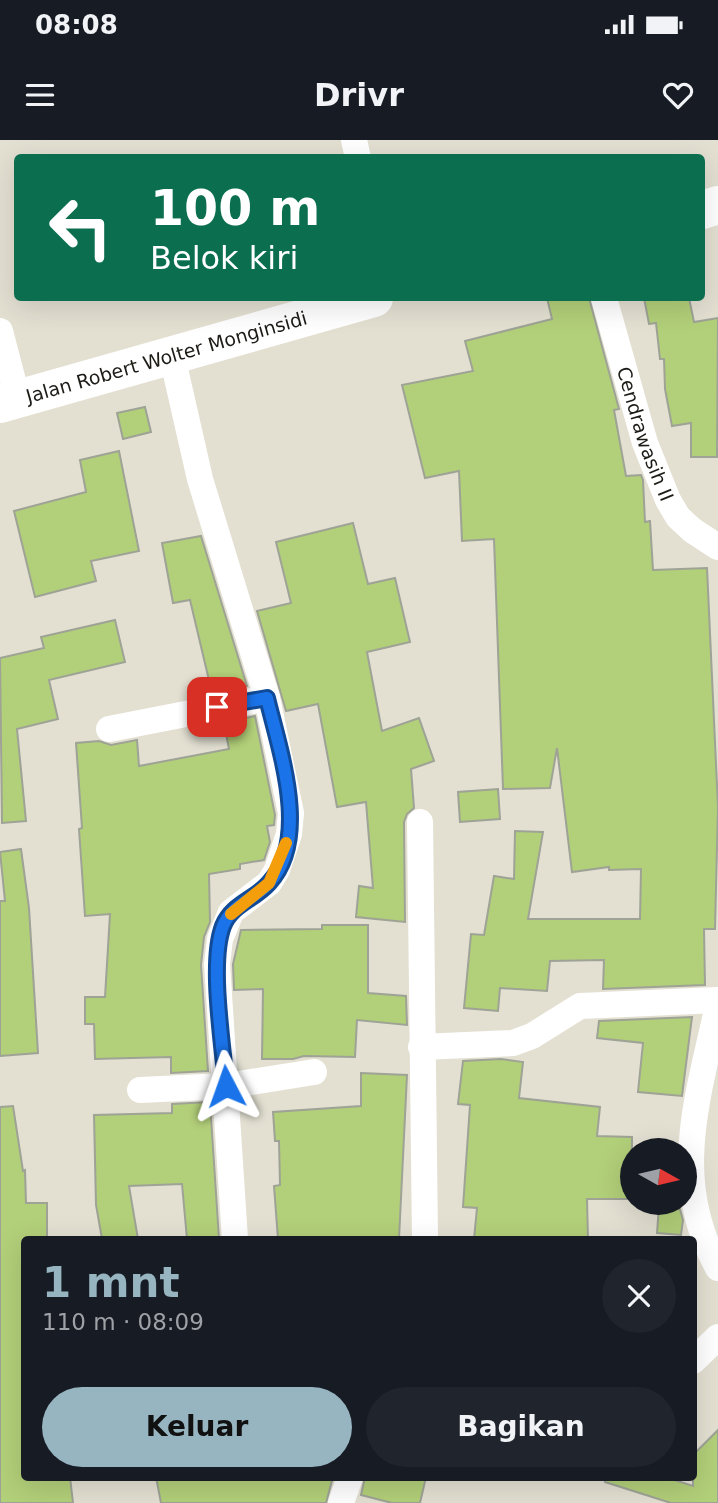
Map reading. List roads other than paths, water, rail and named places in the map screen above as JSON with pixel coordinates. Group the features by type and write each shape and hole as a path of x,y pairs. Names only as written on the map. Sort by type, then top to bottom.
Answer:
{"highway":[{"name":"Jalan Robert Wolter Monginsidi","path":"9,402 364,301"}],"street":[{"name":"Cendrawasih II","path":"605,301 645,443 668,500 678,517 718,547"},
{"path":"0,331 9,402"},
{"path":"173,356 200,479 267,698 288,792 289,834 277,870 269,883 232,912 220,939 217,964 234,1236"},
{"path":"109,729 267,698"},
{"path":"421,822 421,1046 425,1236"},
{"path":"421,1046 513,1043 532,1036 580,1006 718,1002 706,1116 692,1203 718,1268"},
{"path":"140,1090 226,1086 314,1072"},
{"path":"697,1357 718,1337"},
{"path":"341,1503 349,1481"}]}
